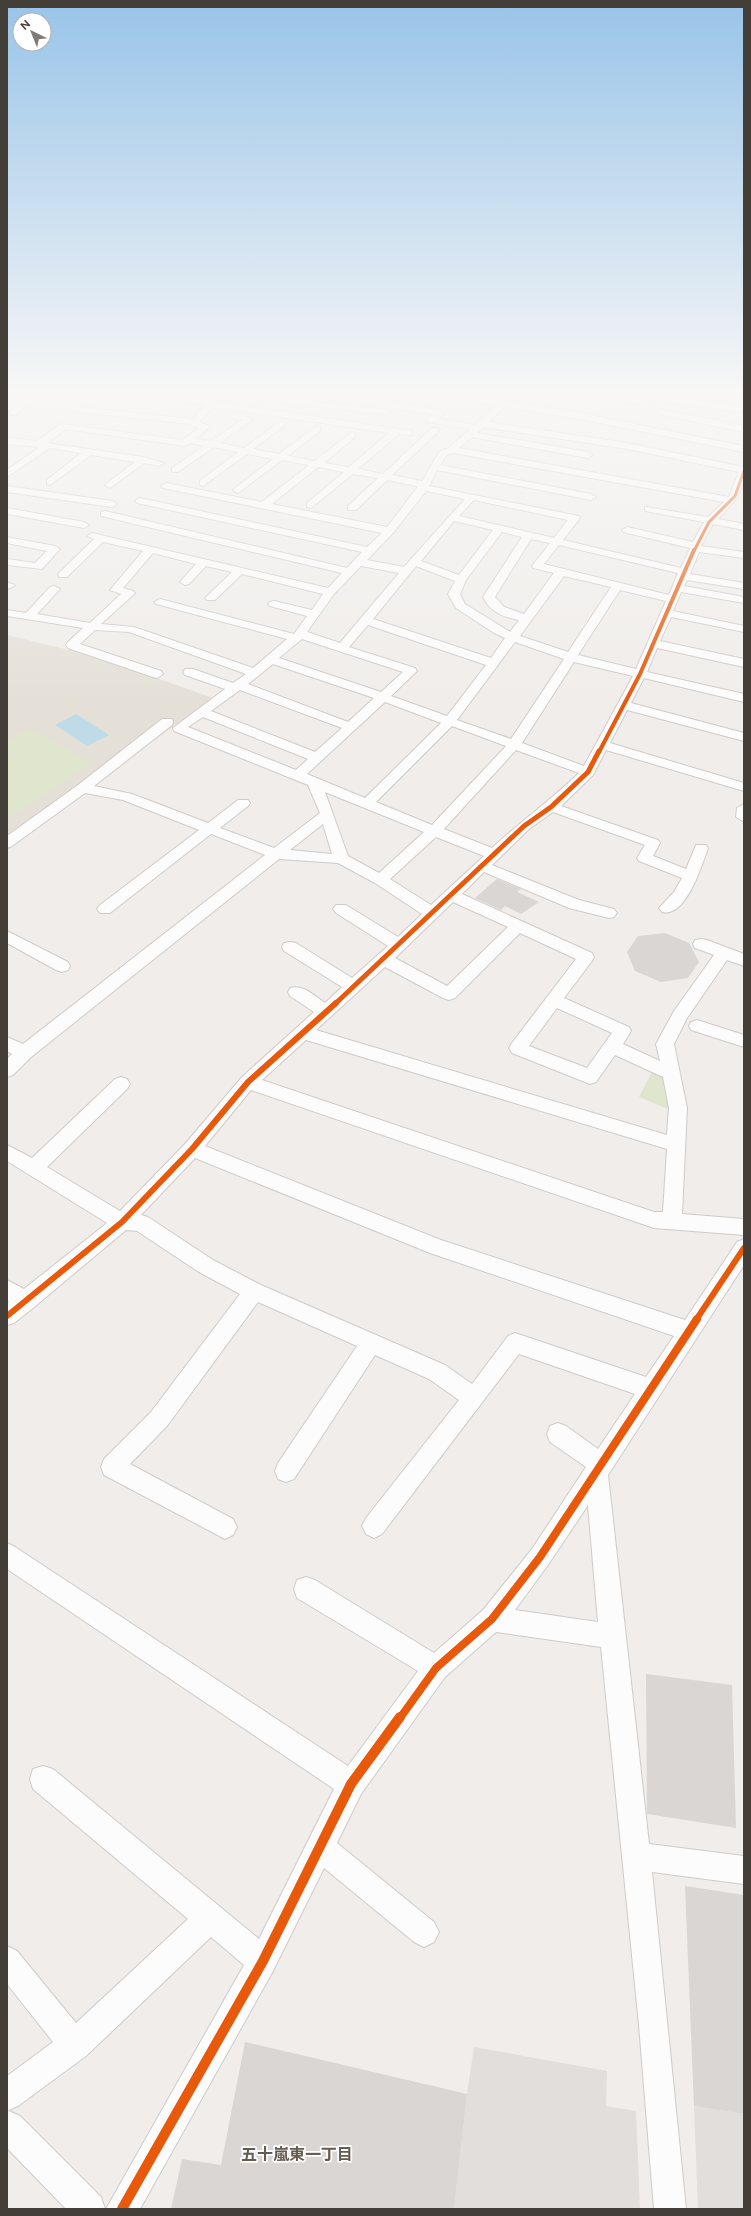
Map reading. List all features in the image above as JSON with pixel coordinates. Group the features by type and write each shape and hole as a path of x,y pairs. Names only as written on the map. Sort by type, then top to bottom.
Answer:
{"street":[{"path":"38,493 112,504"},
{"path":"200,493 389,531"},
{"path":"263,507 280,493"},
{"path":"311,505 324,493"},
{"path":"352,508 367,493"},
{"path":"418,493 389,531 330,592 298,636 273,660 178,728 495,854"},
{"path":"455,493 575,518"},
{"path":"498,503 505,493"},
{"path":"536,510 547,493"},
{"path":"588,493 593,494 537,566 617,586 677,590 744,600"},
{"path":"7,1316 122,1222 192,1149 248,1082 305,1033 524,826 551,807 588,772 622,705 640,674 696,547 714,518 735,493"},
{"path":"342,648 452,517 472,497"},
{"path":"140,501 370,552"},
{"path":"649,509 714,518 744,527"},
{"path":"7,511 84,525"},
{"path":"105,514 350,572"},
{"path":"452,517 556,542 677,590 744,629"},
{"path":"714,518 744,517"},
{"path":"499,529 461,580 454,594 460,606 498,631 570,657 744,698"},
{"path":"627,530 696,547 744,555"},
{"path":"527,618 507,614 491,603 489,597 528,536"},
{"path":"63,575 97,537 330,592"},
{"path":"7,540 55,549 38,567 7,562"},
{"path":"150,550 116,590 129,592 72,645 157,674"},
{"path":"185,582 204,562"},
{"path":"359,562 407,571"},
{"path":"415,562 461,580"},
{"path":"212,598 240,570"},
{"path":"368,803 450,721 561,572"},
{"path":"380,880 435,830 514,745 617,586"},
{"path":"677,590 744,586"},
{"path":"30,615 54,589"},
{"path":"160,602 342,648 411,672 298,775"},
{"path":"274,604 315,614"},
{"path":"7,613 30,615 109,629 130,630 256,673"},
{"path":"365,620 493,663"},
{"path":"653,643 744,663"},
{"path":"273,660 450,721 588,772"},
{"path":"189,672 237,686 351,727"},
{"path":"622,705 744,736"},
{"path":"202,712 318,758"},
{"path":"7,843 83,788 167,722"},
{"path":"603,745 744,787"},
{"path":"314,782 327,814 341,859"},
{"path":"83,788 127,797 276,854 341,859 380,880 432,913"},
{"path":"105,909 243,803"},
{"path":"551,807 653,842 644,858 690,876"},
{"path":"7,1070 24,1053 327,814"},
{"path":"667,908 676,901 690,876 701,848"},
{"path":"482,866 574,904 609,913"},
{"path":"452,895 586,957 518,1048 590,1077 623,1031 554,1000"},
{"path":"341,909 398,945"},
{"path":"384,959 449,994 518,926"},
{"path":"7,936 62,966"},
{"path":"701,944 744,960"},
{"path":"290,947 354,986"},
{"path":"672,1221 678,1108 665,1044 680,1015 724,952"},
{"path":"296,992 326,1012"},
{"path":"697,1026 744,1041"},
{"path":"305,1033 676,1145"},
{"path":"7,1043 24,1053"},
{"path":"612,1047 671,1073"},
{"path":"248,1082 654,1220 744,1227"},
{"path":"34,1167 120,1084"},
{"path":"192,1149 437,1247 689,1330"},
{"path":"7,1152 34,1167 122,1222 141,1222 206,1266 254,1291 437,1372 474,1398"},
{"path":"122,2209 263,1961 351,1784 436,1668 492,1619 540,1557 744,1248"},
{"path":"7,1290 26,1302"},
{"path":"225,1527 112,1466 159,1419 254,1291"},
{"path":"374,1526 474,1398 515,1342 651,1389"},
{"path":"286,1470 371,1344"},
{"path":"558,1434 599,1468 611,1636 651,1986 670,2209"},
{"path":"7,1556 351,1784"},
{"path":"306,1589 436,1668"},
{"path":"492,1619 611,1636"},
{"path":"43,1779 263,1961"},
{"path":"320,1847 424,1932"},
{"path":"635,1856 744,1870"},
{"path":"7,2095 75,2045 210,1918"},
{"path":"7,1961 75,2045"},
{"path":"9,2127 89,2209"}],"shaded area":[{"path":"7,635 94,656 213,698 91,785 84,784 7,836"},
{"path":"474,2047 607,2071 606,2106 636,2111 640,2209 454,2209"},
{"path":"694,2106 744,2114 744,2209 698,2209"}],"green space":[{"path":"25,731 40,734 91,763 7,819 7,742"},
{"path":"652,1072 667,1077 671,1099 668,1109 639,1097"}],"water":[{"path":"76,714 109,735 87,746 55,725"}],"building":[{"path":"497,879 521,889 517,892 539,902 521,914 505,906 501,910 475,898"},
{"path":"665,933 689,943 699,962 688,978 661,982 635,971 627,952 638,936"},
{"path":"646,1674 732,1685 736,1828 647,1814"},
{"path":"685,1886 744,1895 744,2114 694,2106"},
{"path":"245,2042 467,2094 454,2209 171,2209 182,2159 221,2165"}],"cycle path":[{"path":"7,1316 122,1222 192,1149 248,1082 384,959 524,826 551,807 588,772 640,674 695,548 709,522 736,493"},
{"path":"122,2209 263,1961 351,1784 436,1668 492,1619 540,1557 744,1248"}],"district":[{"name":"五十嵐東一丁目","path":"297,2154"}]}
